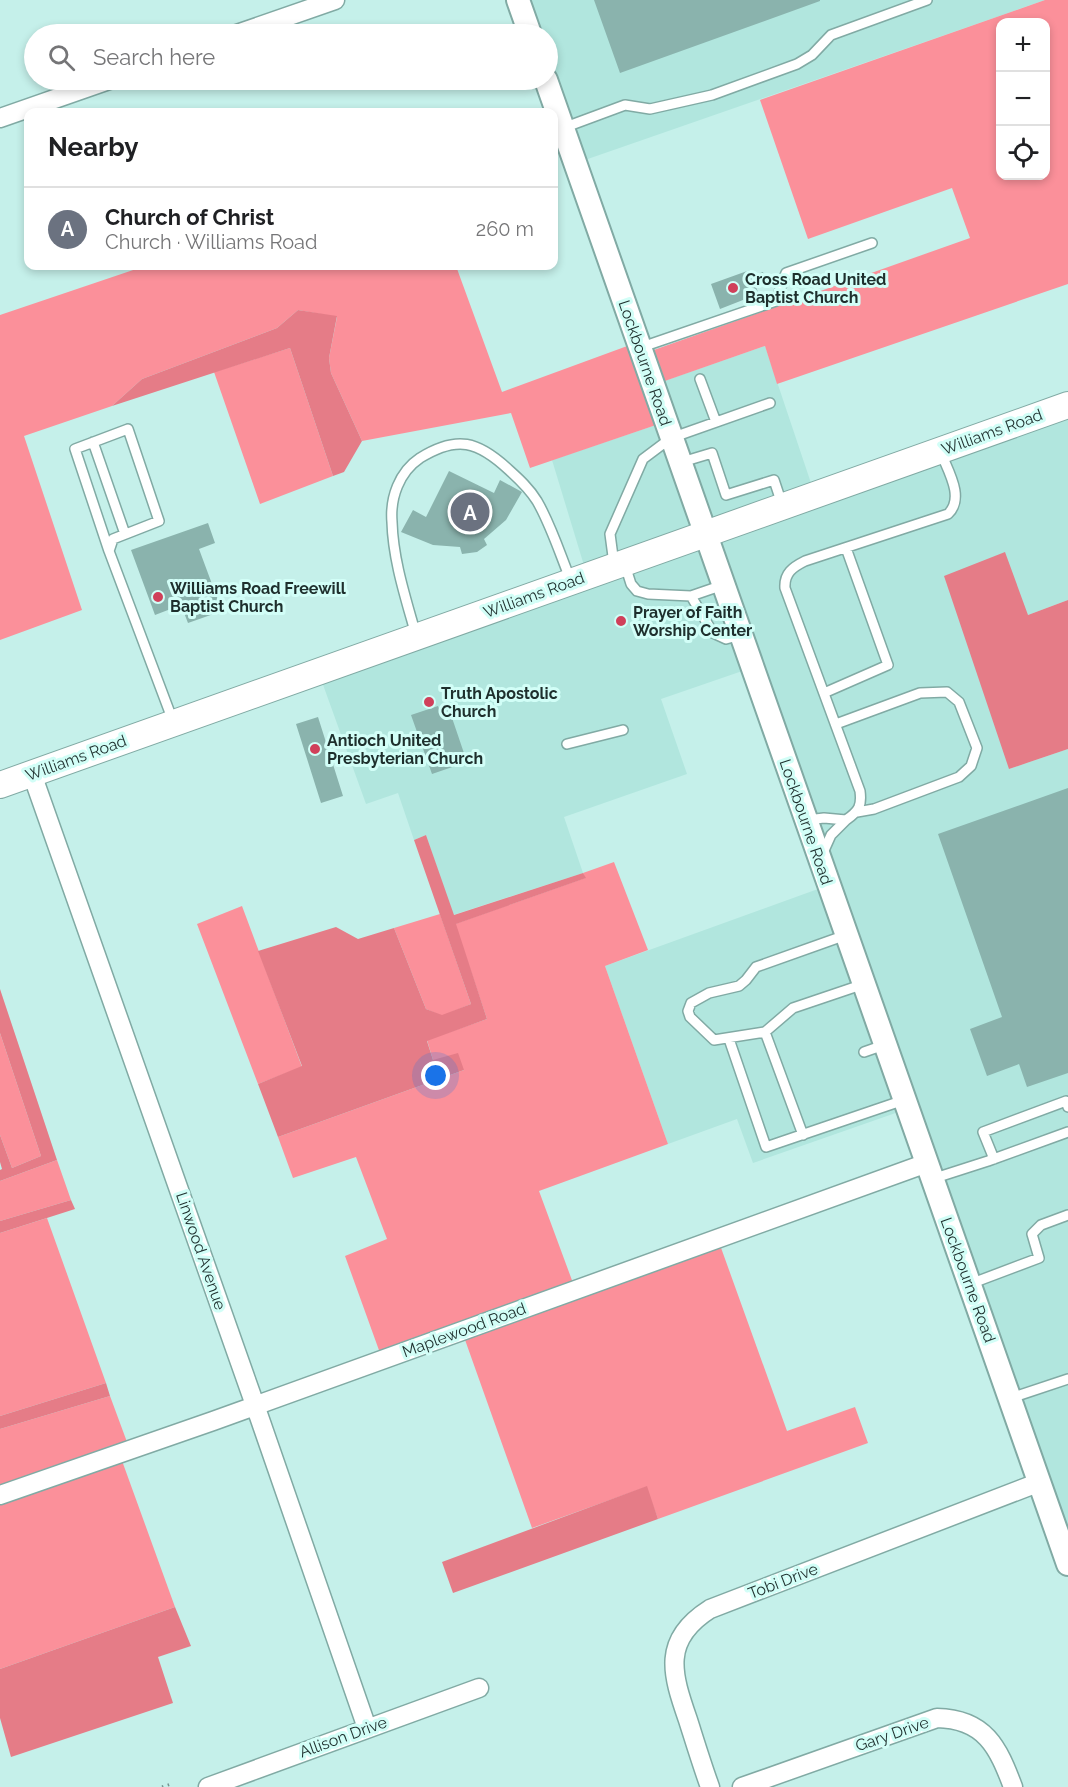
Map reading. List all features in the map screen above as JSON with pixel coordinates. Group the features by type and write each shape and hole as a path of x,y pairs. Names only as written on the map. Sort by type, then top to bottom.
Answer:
{"main road":[{"name":"Williams Road","path":"0,785 1068,405"}],"street":[{"path":"266,24 334,0"},
{"path":"518,0 526,24"},
{"path":"29,108 80,90"},
{"name":"Lockbourne Road","path":"550,90 556,108"},
{"path":"0,118 24,110"},
{"name":"Lockbourne Road","path":"558,114 904,1100 1040,1482 1058,1525 1068,1564"},
{"name":"Linwood Avenue","path":"32,774 367,1728"},
{"name":"Maplewood Road","path":"0,1495 930,1171"},
{"name":"Tobi Drive","path":"710,1787 677,1691 674,1668 678,1644 686,1629 699,1616 721,1605 1040,1482"},
{"name":"Allison Drive","path":"208,1787 234,1783 367,1728 479,1688"},
{"name":"Gary Drive","path":"742,1787 937,1719 958,1720 980,1730 989,1738 1001,1755 1013,1787"}],"lane":[{"path":"563,128 625,105 650,109 712,95 797,64 812,55 831,35 927,0"},
{"path":"639,348 776,301 786,273 872,243"},
{"path":"700,379 716,422"},
{"path":"723,585 691,596 648,594 637,591 619,565 610,534 643,459 671,438 770,403"},
{"path":"109,551 113,539 159,520 128,429 75,449 109,551 174,723"},
{"path":"93,442 125,534"},
{"path":"416,637 397,559 392,522 394,498 397,485 405,471 416,461 456,442 471,444 483,449 527,487 544,515 571,582"},
{"path":"857,812 861,804 860,791 785,588 785,580 796,565 948,514 954,508 957,499 940,451"},
{"path":"680,463 712,453 726,495 774,480 783,506"},
{"path":"824,693 888,665 846,548"},
{"path":"691,596 713,633 726,639 741,635"},
{"path":"819,860 831,835 857,812 874,809 959,777 972,766 977,748 959,702 947,692 920,693 836,724"},
{"path":"567,744 623,730"},
{"path":"806,821 824,818 846,820"},
{"path":"846,935 756,967 738,986 710,993 691,1003 688,1011 690,1017 714,1040 729,1039 765,1032 793,1008 864,984"},
{"path":"765,1032 803,1135"},
{"path":"729,1039 766,1147 904,1100"},
{"path":"864,1052 885,1044"},
{"path":"993,1159 983,1132 1066,1101 1068,1107"},
{"path":"930,1171 993,1159 1068,1132"},
{"path":"970,1284 1039,1258 1032,1234 1041,1225 1068,1215"},
{"path":"1011,1398 1068,1379"}],"path":[{"path":"162,1787 171,1784"}],"shaded area":[{"path":"527,0 1045,0 582,161 558,90 558,24 535,24"},
{"path":"1045,0 1068,0 1068,284 777,384 765,346 662,382 651,351 970,238 952,188 808,239 760,100"},
{"path":"133,270 457,270 502,392 630,345 656,425 530,468 511,413 362,441 331,373 329,358 337,317 298,310 277,328 142,379 112,406 24,436 82,610 0,640 0,315"},
{"path":"298,310 337,316 329,358 331,373 362,441 344,472 333,476 290,348 112,406 142,379 277,328"},
{"path":"765,346 816,498 1068,411 1068,600 1028,615 1009,769 1068,749 1068,1569 907,1109 753,1163 737,1119 668,1144 605,966 829,885 751,668 661,699 687,774 564,817 583,873 453,915 426,835 414,840 398,793 366,804 317,668 586,572 552,460 656,425 644,388"},
{"path":"290,348 333,476 260,504 214,372"},
{"path":"1005,552 1028,615 1068,600 1068,749 1009,769 944,576"},
{"path":"426,835 454,915 583,873 586,878 456,924 487,1019 427,1041 433,1060 458,1053 464,1070 278,1137 258,1084 302,1066 258,951 336,927 358,939 394,928 426,1009 442,1015 471,1004 414,840"},
{"path":"614,862 648,950 605,966 668,1144 539,1191 573,1283 380,1353 345,1256 387,1239 356,1157 293,1178 278,1137 464,1070 433,1060 427,1040 487,1019 455,924 585,878 583,873"},
{"path":"242,906 302,1067 258,1084 197,924"},
{"path":"440,914 471,1004 442,1016 426,1009 394,928"},
{"path":"0,989 57,1160 0,1181 0,1170 2,1169 0,1135 12,1168 41,1156 0,1033"},
{"path":"0,1033 41,1156 12,1168 0,1135"},
{"path":"57,1160 71,1200 0,1221 0,1181"},
{"path":"71,1200 75,1209 0,1233 0,1221"},
{"path":"47,1218 106,1383 0,1416 0,1233"},
{"path":"720,1245 787,1431 855,1407 868,1443 658,1519 646,1487 532,1528 464,1337"},
{"path":"106,1383 110,1396 0,1429 0,1416"},
{"path":"110,1396 127,1442 0,1488 0,1429"},
{"path":"121,1458 175,1607 0,1669 0,1502"},
{"path":"647,1486 658,1519 453,1593 442,1562"},
{"path":"175,1607 191,1646 158,1657 173,1703 11,1757 0,1718 0,1669"}],"building":[{"path":"594,0 820,0 820,1 620,73"},
{"path":"750,270 752,276 763,272 767,283 756,287 760,298 745,304 743,300 720,309 711,284"},
{"path":"449,471 494,493 500,480 522,492 506,520 484,539 487,545 477,552 462,554 460,547 433,545 401,532 413,510 426,517"},
{"path":"208,523 215,543 199,549 222,611 188,623 181,605 155,615 131,550"},
{"path":"438,706 440,712 449,709 467,762 432,774 411,715"},
{"path":"318,717 343,796 321,803 296,724"},
{"path":"1068,788 1068,1073 1027,1087 1019,1064 987,1076 970,1029 1002,1017 938,834"}],"place":[{"name":"Cross Road United Baptist Church","path":"733,288"},
{"name":"Church of Christ","path":"470,512"},
{"name":"Williams Road Freewill Baptist Church","path":"158,597"},
{"name":"Prayer of Faith Worship Center","path":"621,621"},
{"name":"Truth Apostolic Church","path":"429,702"},
{"name":"Antioch United Presbyterian Church","path":"315,749"}]}
